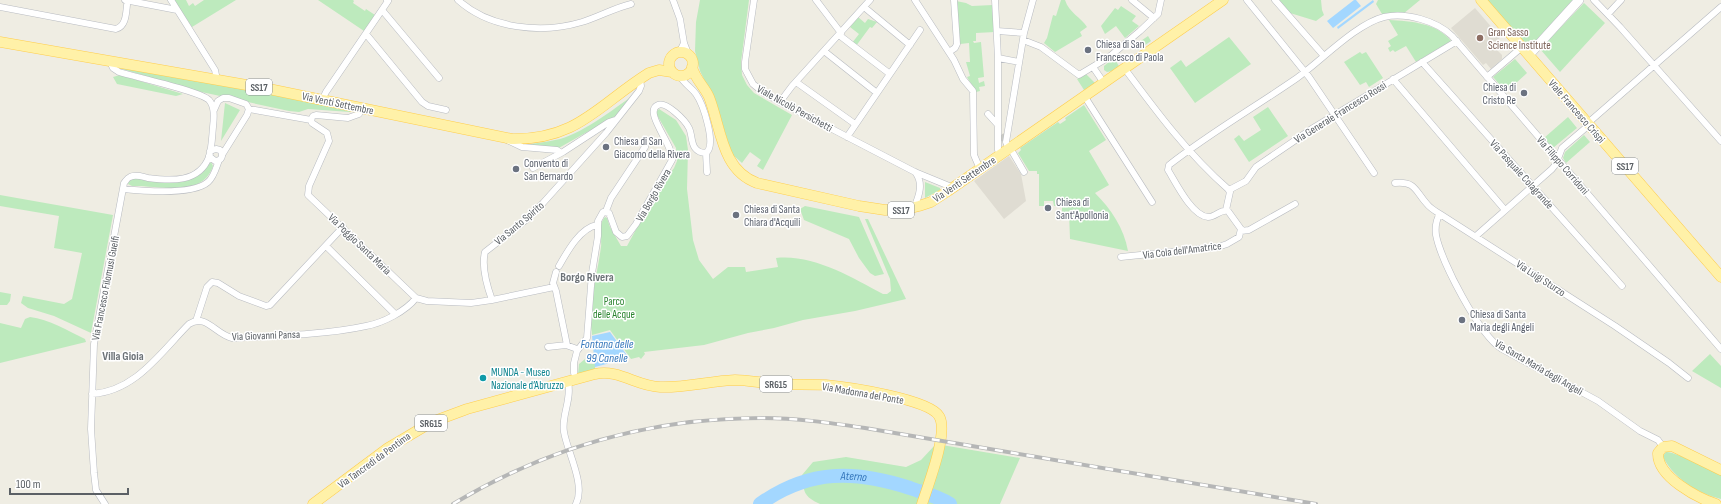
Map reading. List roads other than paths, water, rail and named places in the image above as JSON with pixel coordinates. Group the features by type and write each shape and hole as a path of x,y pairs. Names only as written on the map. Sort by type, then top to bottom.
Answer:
{"main road":[{"name":"Via Venti Settembre","path":"692,67 694,76 704,88 710,99 728,156 737,170 748,179 757,183 870,208 891,210 914,208 931,202 954,188 1000,155 1012,149 1062,112 1223,0"},
{"name":"Viale Francesco Crispi","path":"1481,0 1721,277"},
{"path":"1525,51 1579,0"},
{"name":"Via Venti Settembre","path":"0,42 217,80 506,138 525,139 542,138 562,132 587,118 640,79 659,70 670,61"},
{"path":"684,54 692,62 692,67 690,72 679,74 669,67 670,61 672,56 684,54"},
{"path":"659,70 692,77 699,82"},
{"name":"Via Madonna del Ponte","path":"573,378 608,372 622,375 641,383 667,387 739,380 773,384 827,385 881,394 920,405 937,413 942,424 942,438 939,451 922,504"},
{"name":"Via Tancredi da Pentima","path":"314,504 388,448 432,422 573,378"},
{"path":"1716,504 1691,493 1671,478 1658,458 1658,453 1663,447 1673,446 1721,470"}],"street":[{"path":"171,0 215,70 217,80"},
{"path":"458,0 471,10 492,20 517,26 530,27 570,25 631,4"},
{"path":"673,0 682,23 684,54"},
{"name":"Viale Nicolò Persichetti","path":"754,0 745,62 745,69 753,84 764,93 847,137 915,172 954,188"},
{"path":"816,0 840,34 890,74"},
{"path":"915,0 949,52 963,79 973,91 974,155 980,169"},
{"path":"995,0 998,58 998,125 1000,135 998,150 1000,155"},
{"path":"1024,172 1006,139 1024,36 1033,0"},
{"path":"1132,0 1154,18"},
{"path":"997,31 1024,36 1069,66 1077,74 1080,74 1112,55 1154,18 1160,11 1161,0"},
{"path":"1247,0 1305,72 1374,172"},
{"path":"1226,210 1207,217 1196,211 1186,199 1168,169 1170,164 1189,150 1305,72 1324,56 1275,0"},
{"path":"1594,0 1721,141"},
{"path":"1608,14 1621,0"},
{"path":"322,100 388,1"},
{"path":"0,7 116,29 121,27 124,23 126,3 134,2 177,10"},
{"path":"780,102 866,3 910,45"},
{"path":"949,52 955,48 957,44 955,3"},
{"path":"1476,236 1553,167 1558,159 1562,147 1721,7"},
{"path":"382,10 439,78"},
{"name":"Via Filippo Corridoni","path":"1324,56 1364,27 1384,17 1401,16 1428,22 1445,30 1457,41 1721,349"},
{"path":"847,137 920,30"},
{"path":"366,34 422,102 428,106 446,110"},
{"path":"684,41 684,54"},
{"name":"Via Generale Francesco Rossi","path":"1229,190 1246,181 1258,166 1334,114 1457,41"},
{"path":"824,51 877,93"},
{"path":"1487,77 1525,51"},
{"path":"998,58 1019,62"},
{"path":"110,62 112,67 119,72 206,98 214,111"},
{"name":"Via Pasquale Colagrande","path":"1422,62 1622,286"},
{"path":"1093,67 1104,83"},
{"path":"1125,69 1189,150 1211,174 1229,190 1226,210"},
{"path":"679,74 684,82 696,94 711,138 711,147 706,152 707,172"},
{"name":"Via Santo Spirito","path":"492,300 486,278 485,252 526,220 606,133 640,88 640,79"},
{"path":"1393,79 1505,210"},
{"path":"796,82 855,124"},
{"path":"1085,97 1152,202"},
{"path":"249,109 247,115 221,158 210,181 196,188 179,191 123,189 126,181 131,176 168,180 190,177 201,170 210,153 214,111 218,100 226,98 246,104 249,109 311,120 313,116 316,115 351,118 359,114 362,108"},
{"name":"Via Borgo Rivera","path":"606,211 610,214 618,235 622,237 627,236 671,163 672,153 653,115 653,110 657,105 666,106 681,118 689,128 694,147 700,152 706,152"},
{"path":"988,114 998,125"},
{"name":"Via Poggio Santa Maria","path":"311,120 312,123 327,133 330,141 309,186 308,195 344,227 416,298"},
{"path":"533,168 609,122 615,120"},
{"path":"506,138 510,142 519,146 557,150 560,153"},
{"path":"576,504 578,496 577,477 563,428 577,349 586,341 587,336 591,279 598,236 597,225 600,215 606,211 611,198 645,147"},
{"path":"210,153 218,149 221,151 221,158"},
{"path":"210,153 213,161 221,158"},
{"path":"914,208 920,189 919,180 915,172"},
{"name":"Via Luigi Sturzo","path":"1395,182 1404,182 1412,185 1427,204 1440,214 1615,326 1688,378"},
{"name":"Via Francesco Filomusi Guelfi","path":"105,504 98,494 95,485 91,429 94,344 123,189"},
{"name":"Via Cola dell'Amatrice","path":"1121,257 1218,247 1237,238 1241,231 1249,230 1294,204"},
{"path":"1226,210 1231,213 1241,231"},
{"name":"Via Santa Maria degli Angeli","path":"1440,214 1436,221 1436,229 1442,254 1469,307 1491,341 1507,352 1610,408 1635,427 1658,440 1663,447"},
{"path":"567,345 553,280 557,269 570,248 590,227 597,225"},
{"path":"92,394 112,391 130,382 152,365 189,324 196,320 207,287 211,282 217,283 239,296 266,306 269,305 344,227"},
{"path":"326,246 395,314"},
{"path":"416,298 428,301 466,303 492,300 554,287"},
{"name":"Via Giovanni Pansa","path":"196,320 204,321 220,333 234,338 294,334 372,325 395,314 416,298"},
{"path":"548,347 567,345 577,349"}],"water":[{"path":"1356,0 1361,6 1333,28 1327,21"},
{"path":"1373,0 1374,2 1338,29 1337,27"},
{"name":"Fontana delle 99 Canelle","path":"610,332 629,358 595,367 592,336"}],"waterway":[{"name":"Aterno","path":"760,504 796,484 833,476 851,476 890,482 930,495 950,504"}],"tunnel":[{"path":"1001,135 1008,145"}],"railway":[{"path":"453,504 489,484 526,467 564,452 602,440 641,430 681,423 721,419 762,418 801,420 865,428 1316,504"}],"place":[{"name":"Gran Sasso Science Institute","path":"1480,38"},
{"name":"Chiesa di San Francesco di Paola","path":"1088,50"},
{"name":"Chiesa di Cristo Re","path":"1524,93"},
{"name":"Chiesa di San Giacomo della Rivera","path":"606,147"},
{"name":"Convento di San Bernardo","path":"516,169"},
{"name":"Chiesa di Sant'Apollonia","path":"1048,208"},
{"name":"Chiesa di Santa Chiara d'Acquili","path":"736,215"},
{"name":"Chiesa di Santa Maria degli Angeli","path":"1462,320"},
{"name":"MUNDA - Museo Nazionale d’Abruzzo","path":"483,378"}],"district":[{"name":"Borgo Rivera","path":"587,277"},
{"name":"Villa Gioia","path":"123,356"}],"park label":[{"name":"Parco delle Acque","path":"614,307"}]}
